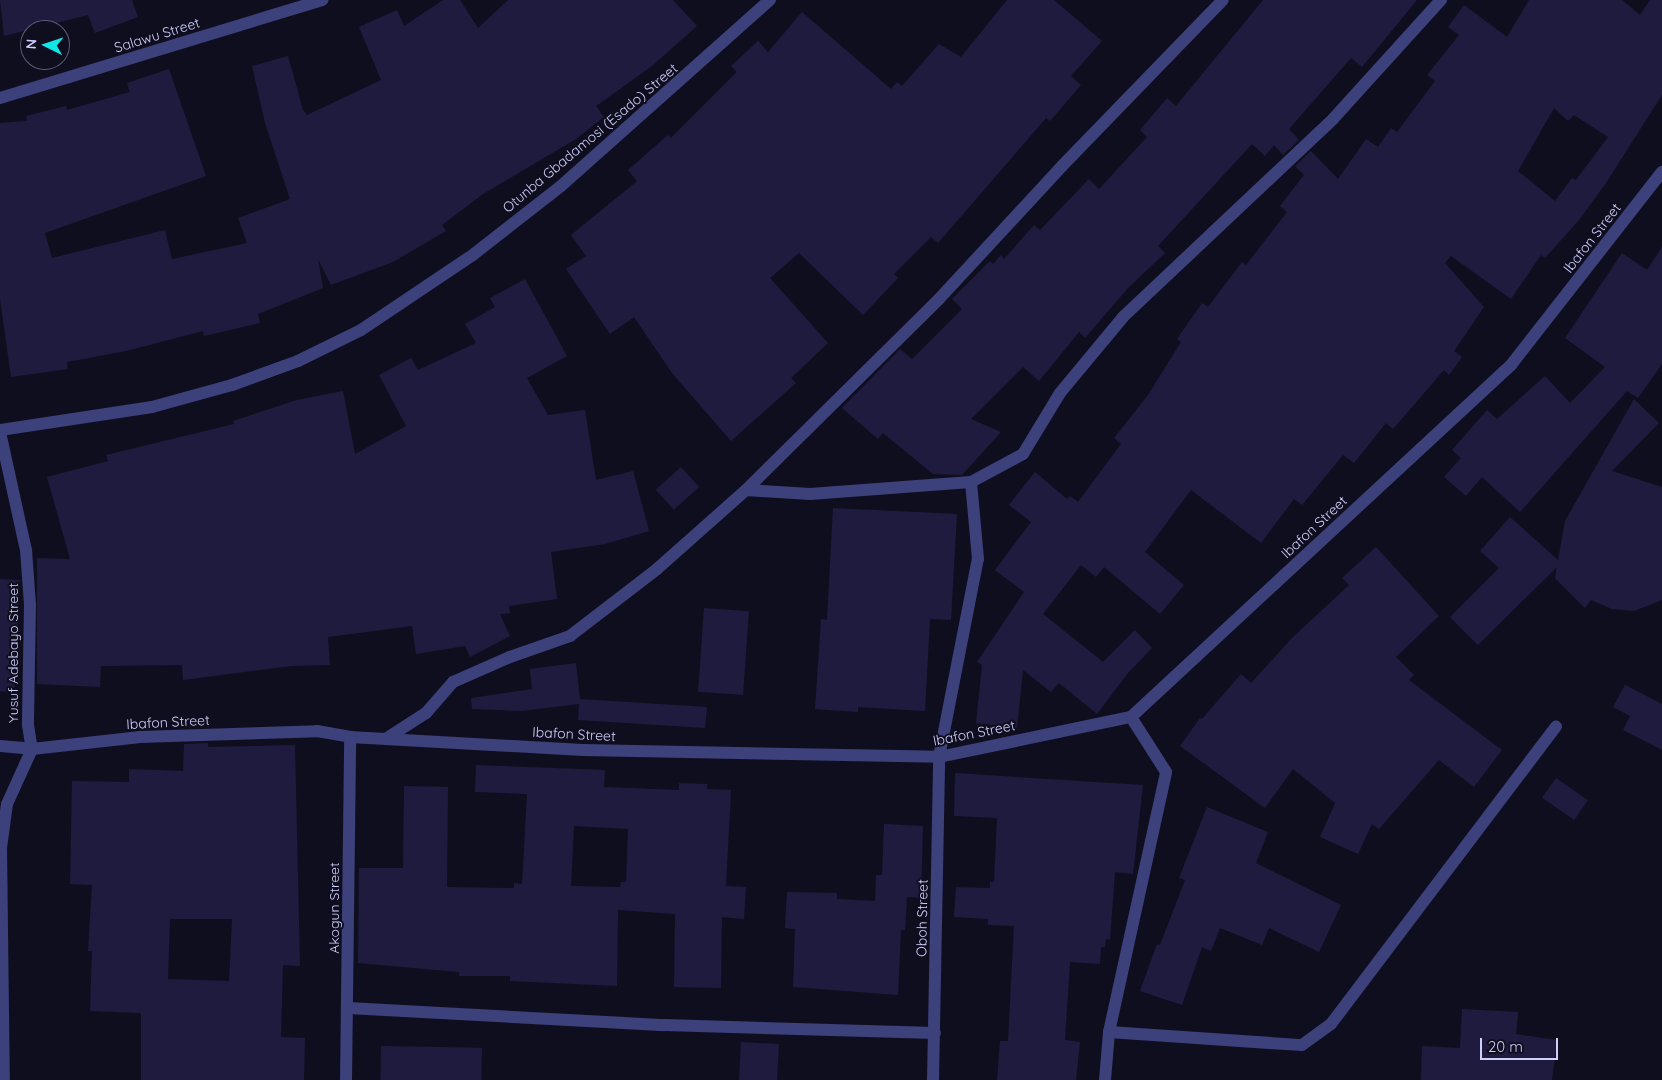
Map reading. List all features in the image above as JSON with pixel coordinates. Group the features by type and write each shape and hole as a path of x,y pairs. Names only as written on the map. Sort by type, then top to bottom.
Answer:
{"street":[{"name":"Salawu Street","path":"0,98 322,0"},
{"name":"Otunba Gbadamosi (Esado) Street","path":"0,431 152,407 232,385 298,361 361,330 474,254 561,186 770,0"},
{"path":"387,738 426,713 453,682 510,657 570,636 657,569 746,490 939,299 1062,166 1223,0"},
{"path":"746,490 810,494 970,482 1023,454 1060,393 1124,317 1333,119 1441,0"},
{"name":"Ibafon Street","path":"0,746 32,749 149,737 317,732 350,737 583,750 939,757 1131,716 1511,365 1662,172"},
{"name":"Yusuf Adebayo Street","path":"0,431 26,550 30,605 28,725 32,749"},
{"name":"Oboh Street","path":"933,1080 936,1033 939,757 978,559 970,482"},
{"path":"1105,1080 1109,1032 1166,772 1131,716"},
{"path":"1109,1032 1302,1046 1331,1024 1556,726"},
{"name":"Akogun Street","path":"346,1080 350,737"},
{"path":"4,1080 1,848 7,804 32,749"},
{"path":"348,1008 665,1025 936,1033"}],"building":[{"path":"0,0 132,0 138,17 95,33 88,15 68,20 20,20 20,32 4,36"},
{"path":"443,0 460,0 478,28 508,0 673,0 697,26 652,66 596,106 604,117 576,139 483,194 442,225 446,231 393,262 331,285 318,259 323,288 258,314 260,323 204,336 203,331 126,351 67,362 68,369 11,377 0,299 0,123 27,121 26,116 66,106 67,110 130,92 127,83 169,69 206,176 45,233 52,258 165,230 172,259 247,243 238,218 290,199 265,123 252,66 288,56 303,110 307,115 381,80 359,27 397,10 404,26"},
{"path":"1007,0 1054,0 1102,41 1071,76 1081,85 1050,121 1046,118 938,243 931,237 894,274 898,278 863,315 799,253 770,278 828,343 791,378 796,383 731,441 672,373 634,317 610,334 566,269 586,256 571,235 637,181 628,170 668,135 671,138 737,72 731,66 758,41 768,52 802,12 891,89 897,82 902,86 939,44 961,57"},
{"path":"1263,0 1417,0 1362,67 1351,58 1289,129 1299,140 1283,155 1274,145 1265,156 1252,144 1158,246 1165,253 1128,288 1085,338 1079,332 1039,381 1023,367 971,419 1001,432 962,475 933,474 883,433 878,439 842,408 900,349 912,359 962,309 952,299 990,261 993,264 1001,255 1004,259 1034,225 1040,230 1089,179 1099,189 1147,137 1140,130 1167,98 1176,106"},
{"path":"1529,0 1622,0 1640,15 1650,0 1662,0 1662,95 1606,183 1579,220 1545,258 1541,255 1511,299 1451,256 1445,263 1484,307 1454,351 1462,357 1449,375 1444,370 1393,429 1386,423 1354,463 1343,455 1302,505 1294,499 1261,543 1191,490 1145,552 1184,585 1160,614 1104,567 1096,577 1081,565 1043,614 1103,662 1135,630 1152,648 1128,673 1097,714 1059,683 1051,692 1023,670 1017,728 976,723 982,665 977,662 1024,592 995,570 1031,522 1009,505 1035,472 1067,499 1070,496 1078,502 1121,444 1114,438 1148,395 1181,342 1177,339 1202,303 1208,307 1242,262 1246,265 1287,212 1280,206 1304,175 1295,166 1311,151 1338,179 1366,139 1378,147 1391,128 1397,132 1435,81 1427,75 1459,35 1448,27 1464,5 1507,37","holes":["1554,108 1568,121 1574,115 1608,137 1576,180 1572,178 1555,201 1518,171"]},
{"path":"1662,247 1662,364 1638,398 1627,391 1520,512 1482,477 1466,496 1444,477 1461,458 1452,450 1487,410 1497,419 1545,376 1570,403 1605,367 1565,338 1622,253 1647,270"},
{"path":"525,279 567,356 527,378 548,415 585,410 596,480 633,471 649,531 605,544 551,552 557,599 509,606 510,613 500,614 510,636 470,657 465,646 416,654 412,626 328,637 330,665 291,666 183,680 182,665 101,666 100,687 37,684 37,558 70,559 47,477 108,461 106,455 234,424 233,421 297,400 343,391 355,454 406,426 379,375 411,358 418,370 476,343 465,324 495,307 490,298"},
{"path":"1634,399 1659,423 1612,471 1662,487 1662,600 1634,611 1612,609 1591,600 1585,608 1555,578 1557,567 1478,645 1450,617 1499,568 1480,551 1510,517 1558,560 1565,521"},
{"path":"681,467 699,487 674,510 656,490"},
{"path":"833,508 957,514 951,620 930,619 925,711 858,707 858,712 815,709 821,619 827,620"},
{"path":"1376,547 1439,616 1396,657 1414,675 1409,680 1502,750 1474,787 1439,760 1379,829 1372,824 1358,854 1320,837 1335,803 1293,769 1265,808 1180,746 1200,718 1202,719 1241,674 1251,683 1292,638 1349,585 1342,578"},
{"path":"0,579 20,580 14,692 0,691"},
{"path":"704,608 749,611 743,695 698,692"},
{"path":"576,663 580,699 707,707 705,728 578,720 579,704 522,711 472,709 471,698 532,689 530,669"},
{"path":"1625,685 1662,704 1662,750 1623,730 1630,716 1613,707"},
{"path":"208,743 208,747 295,745 300,966 283,965 281,1037 305,1038 304,1080 141,1080 141,1013 90,1011 92,951 88,951 92,885 70,884 72,781 129,782 129,769 183,771 184,744","holes":["170,919 232,919 229,981 168,979"]},
{"path":"476,765 605,770 604,787 679,790 679,783 707,784 707,789 731,790 726,886 746,887 744,919 722,917 721,988 674,987 675,914 618,910 617,986 510,981 510,976 459,976 459,972 358,963 359,868 403,868 404,786 448,787 447,887 514,888 514,883 522,884 527,794 475,792","holes":["574,826 628,829 626,882 621,882 620,887 571,886"]},
{"path":"955,773 1143,785 1133,874 1115,872 1110,940 1106,939 1105,947 1101,947 1100,964 1070,962 1065,1040 1080,1042 1076,1080 997,1080 1000,1041 1008,1041 1014,926 988,925 988,919 954,917 956,887 990,888 990,882 994,882 997,818 954,816"},
{"path":"1556,778 1588,800 1574,820 1542,798"},
{"path":"1207,807 1268,832 1256,863 1341,905 1319,952 1269,928 1262,945 1220,928 1211,951 1202,947 1182,1005 1140,991 1157,944 1160,945 1185,880 1179,878"},
{"path":"884,824 923,826 921,898 907,897 905,930 901,930 898,995 793,987 795,929 785,928 787,892 837,893 837,899 875,901 876,875 882,875"},
{"path":"1462,1009 1518,1012 1516,1034 1557,1040 1552,1080 1421,1080 1422,1046 1460,1048"},
{"path":"741,1042 779,1044 777,1080 739,1080"},
{"path":"381,1046 482,1048 481,1080 380,1080"}]}
